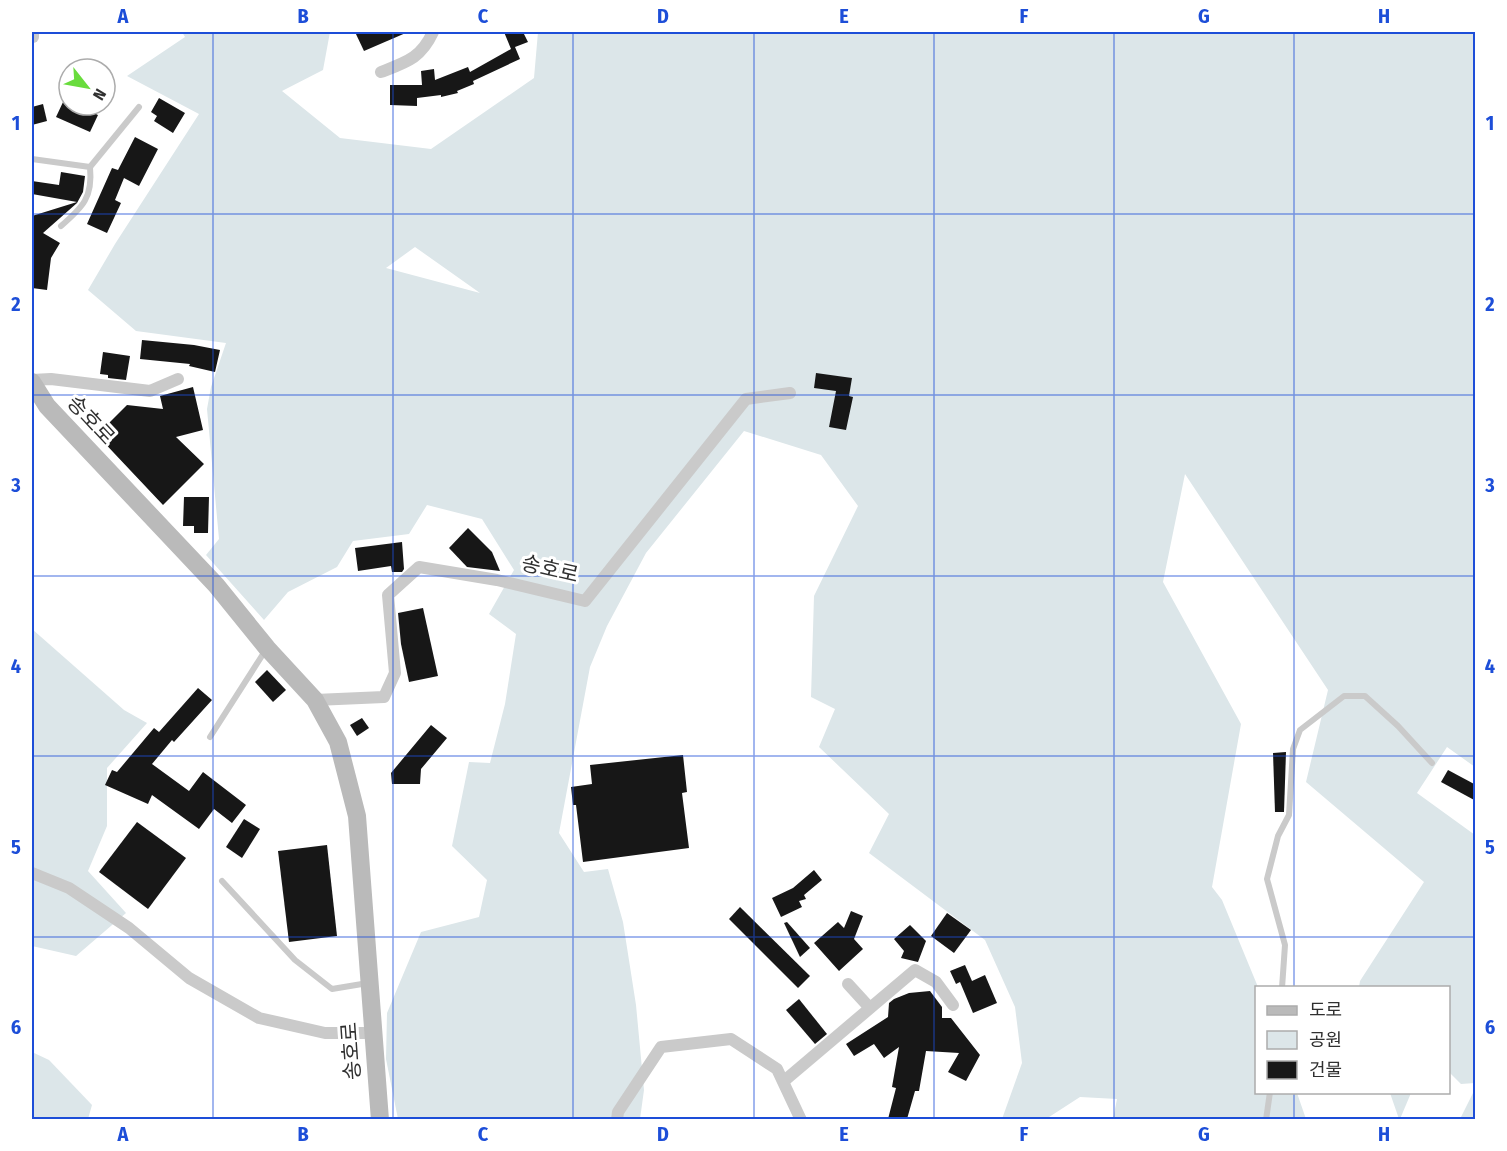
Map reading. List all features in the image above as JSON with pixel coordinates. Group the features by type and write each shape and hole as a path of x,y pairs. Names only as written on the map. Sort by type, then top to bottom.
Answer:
{"main road":[{"name":"송호로","path":"32,381 47,406 216,585 267,648 315,700 338,742 357,816 380,1119"}],"street":[{"path":"381,72 411,61 427,45 434,32"},
{"name":"송호로","path":"32,381 51,379 150,391 178,380"},
{"name":"송호로","path":"315,700 384,697 395,672 388,595 419,567 497,580 585,601 746,399 790,393"},
{"path":"32,873 69,888 129,928 189,978 259,1018 325,1033 372,1033"},
{"path":"784,1081 915,970 936,982 952,1005"},
{"path":"848,984 869,1007"},
{"path":"617,1119 618,1112 661,1047 731,1039 777,1070 801,1119"}],"lane":[{"path":"62,226 79,211 92,186 90,167 139,107"},
{"path":"32,159 90,167"},
{"path":"210,737 267,648"},
{"path":"1282,986 1285,945 1267,879 1278,836 1290,815 1293,749 1300,730 1344,696 1365,696 1398,726 1432,763"},
{"path":"222,880 295,960 332,989 368,983"},
{"path":"1266,1119 1270,1094"}],"green space":[{"path":"182,32 330,32 323,70 282,91 340,138 431,149 534,78 538,32 1475,32 1475,767 1447,747 1417,793 1475,835 1475,1083 1461,1084 1450,1073 1450,986 1359,986 1360,981 1424,882 1306,782 1328,690 1185,474 1163,582 1241,724 1212,887 1222,900 1258,986 1255,986 1255,1094 1297,1094 1306,1119 1113,1119 1117,1099 1080,1097 1046,1119 1002,1119 1022,1063 1015,1007 985,940 869,853 889,814 819,747 835,709 811,697 814,596 858,506 821,455 744,431 646,553 607,626 590,667 559,833 584,872 608,869 623,922 636,1005 644,1090 640,1119 398,1119 386,1059 387,1013 421,932 479,917 487,880 452,846 469,762 490,763 505,704 516,634 489,614 514,570 482,519 427,505 409,534 353,541 337,567 288,592 264,620 206,555 219,539 207,409 211,387 226,343 136,331 88,290 199,114 127,76 185,37","holes":["415,247 480,293 386,268"]},
{"path":"32,629 124,710 147,723 107,768 107,826 88,871 126,913 76,956 32,946"},
{"path":"32,1052 49,1060 92,1105 88,1119 32,1119"},
{"path":"1475,1089 1475,1119 1460,1119"},
{"path":"1390,1094 1411,1094 1400,1119"}],"building":[{"path":"355,32 408,32 364,51"},
{"path":"504,32 523,32 528,42 515,47 520,59 473,81 474,84 457,91 458,93 441,97 441,95 417,98 417,106 390,105 390,85 422,85 421,71 434,69 435,80 468,67 470,72 511,49"},
{"path":"159,98 185,113 173,133 154,121 157,116 151,112"},
{"path":"43,104 47,121 32,125 32,107"},
{"path":"57,115 57,117 97,117 90,132 56,117"},
{"path":"135,137 158,149 139,186 124,178 115,200 121,203 107,233 87,224 112,168 118,170"},
{"path":"61,172 85,176 83,192 77,203 43,233 60,243 51,258 47,290 32,288 32,216 77,202 32,194 32,181 59,185"},
{"path":"142,340 220,350 215,372 189,366 190,364 140,359"},
{"path":"103,352 130,356 126,380 108,378 108,375 100,374"},
{"path":"816,373 852,378 849,396 853,397 846,430 829,427 836,391 814,388"},
{"path":"193,387 203,430 176,437 204,464 163,505 97,435 127,405 163,409 160,396"},
{"path":"184,497 209,497 208,533 194,533 194,526 183,526"},
{"path":"468,528 492,552 500,571 467,567 449,548"},
{"path":"402,542 404,569 402,572 392,572 391,566 358,571 355,548"},
{"path":"423,608 438,676 409,682 401,644 398,613"},
{"path":"267,670 286,690 273,702 255,682"},
{"path":"198,688 212,700 174,742 172,740 152,764 189,791 203,772 246,805 232,823 214,809 199,829 152,795 148,804 105,785 112,770 117,772 154,728 159,732"},
{"path":"362,718 369,728 357,736 350,725"},
{"path":"431,725 447,738 421,769 420,784 392,784 391,773"},
{"path":"1286,752 1284,812 1275,812 1273,753"},
{"path":"683,755 687,792 682,793 689,848 583,862 576,805 573,805 571,787 592,784 590,765"},
{"path":"1448,770 1476,785 1476,801 1441,782"},
{"path":"244,819 260,829 242,858 226,847"},
{"path":"137,822 186,858 148,909 99,872"},
{"path":"327,845 337,936 289,942 278,851"},
{"path":"814,870 822,880 804,895 806,899 799,901 802,907 781,917 772,898 793,888"},
{"path":"740,907 810,976 798,988 729,919"},
{"path":"851,911 863,916 854,939 863,949 839,971 814,943 838,922 844,928"},
{"path":"947,913 971,930 954,953 931,936"},
{"path":"787,922 810,948 800,957 784,923"},
{"path":"910,925 926,941 918,962 901,958 904,951 894,939"},
{"path":"965,965 972,981 985,975 997,1003 973,1013 960,982 956,984 950,971"},
{"path":"930,991 942,1007 942,1018 951,1018 980,1055 966,1081 948,1072 959,1053 926,1051 919,1091 915,1091 907,1119 888,1119 896,1088 892,1087 899,1047 884,1058 874,1044 854,1056 846,1044 888,1017 889,1003 894,999 909,993"},
{"path":"799,999 827,1034 815,1044 786,1010"}]}
